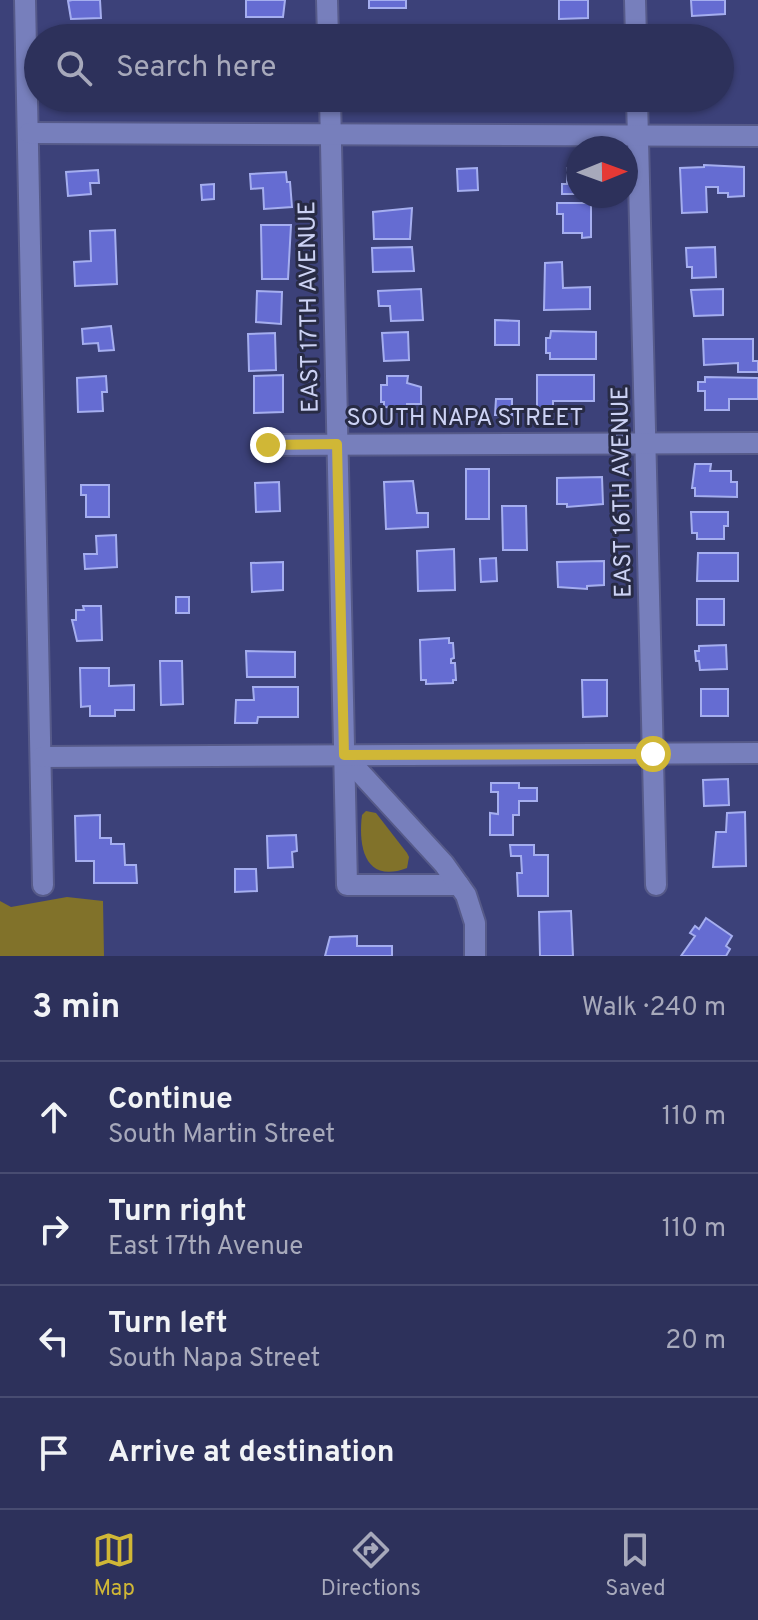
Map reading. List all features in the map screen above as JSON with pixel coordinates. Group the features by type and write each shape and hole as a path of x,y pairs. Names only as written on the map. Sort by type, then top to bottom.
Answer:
{"street":[{"path":"25,0 26,24"},
{"path":"327,0 328,24"},
{"path":"635,0 636,24"},
{"path":"28,112 43,885"},
{"name":"EAST 17TH AVENUE","path":"330,112 347,885 459,885"},
{"name":"EAST 16TH AVENUE","path":"637,112 656,885"},
{"path":"29,133 758,136"},
{"name":"SOUTH NAPA STREET","path":"268,445 758,443"},
{"path":"42,757 758,753"},
{"path":"344,755 444,864 459,885 472,908 475,956"}],"shaded area":[{"path":"366,811 376,813 407,853 407,868 382,871 367,860 361,839 362,815"},
{"path":"67,897 103,901 104,956 0,956 0,901 11,907"}],"building":[{"path":"100,0 101,18 71,19 68,1"},
{"path":"246,0 285,0 283,17 246,17"},
{"path":"369,0 406,0 406,8 369,8"},
{"path":"559,0 588,0 588,18 559,19"},
{"path":"691,0 725,0 725,14 692,16"},
{"path":"704,165 744,167 744,196 728,197 728,193 718,193 718,187 706,187 707,212 682,213 680,168"},
{"path":"477,168 478,190 458,191 457,169"},
{"path":"98,170 99,183 90,183 91,194 68,196 66,172"},
{"path":"286,172 292,207 264,209 263,188 251,189 250,174"},
{"path":"214,184 214,199 202,200 201,185"},
{"path":"557,203 566,203 566,208 591,208 591,237 582,238 582,233 563,233 563,214 557,214"},
{"path":"412,208 410,239 374,239 373,212"},
{"path":"261,225 291,225 288,279 262,279"},
{"path":"115,230 117,284 75,286 74,262 91,261 90,231"},
{"path":"412,247 414,271 373,272 372,248"},
{"path":"715,247 716,277 692,278 692,267 687,267 686,248"},
{"path":"562,262 563,288 590,287 590,309 544,310 545,263"},
{"path":"421,289 423,320 391,321 390,306 379,306 378,291"},
{"path":"723,289 723,315 694,316 691,290"},
{"path":"257,291 282,292 281,324 256,322"},
{"path":"495,320 519,321 519,345 495,345"},
{"path":"111,326 114,350 99,351 98,343 83,344 82,329"},
{"path":"551,331 596,332 596,359 550,359 550,353 546,353 546,338 550,338"},
{"path":"408,332 409,360 384,361 382,333"},
{"path":"275,333 276,370 249,371 248,334"},
{"path":"703,339 753,339 753,361 758,361 758,372 738,372 738,363 704,365"},
{"path":"283,375 283,412 254,413 254,376"},
{"path":"537,375 594,375 594,401 553,401 553,410 537,410"},
{"path":"106,376 107,392 102,392 103,411 78,412 77,378"},
{"path":"387,376 408,376 407,383 421,387 421,404 407,404 407,408 384,407 381,385 387,385"},
{"path":"705,377 758,378 758,399 729,399 729,410 705,410 705,391 698,391 698,382 705,382"},
{"path":"496,399 512,399 512,415 495,415"},
{"path":"695,464 711,464 710,471 731,471 731,482 737,482 737,497 695,496 695,488 692,488"},
{"path":"466,469 489,469 489,519 466,519"},
{"path":"602,477 603,504 567,507 567,504 557,504 557,478"},
{"path":"413,481 417,513 428,513 428,527 386,529 384,482"},
{"path":"279,482 280,511 256,512 255,483"},
{"path":"81,485 109,485 109,517 86,517 86,495 81,495"},
{"path":"502,506 526,506 527,550 503,550"},
{"path":"691,512 728,512 724,539 697,539 697,533 692,533"},
{"path":"116,535 117,567 85,569 84,554 97,554 96,536"},
{"path":"454,549 455,590 418,591 417,551"},
{"path":"698,553 738,553 738,581 697,581"},
{"path":"496,558 497,581 481,582 480,559"},
{"path":"604,561 604,585 587,586 587,589 558,587 557,562"},
{"path":"283,562 283,590 252,592 251,563"},
{"path":"176,597 189,597 189,613 176,613"},
{"path":"697,599 724,599 724,625 697,625"},
{"path":"83,606 101,606 102,640 77,641 72,620 76,620 76,610 84,610"},
{"path":"449,638 449,643 453,643 454,658 451,663 455,663 456,680 453,683 426,684 426,680 421,680 420,640"},
{"path":"726,645 727,669 700,670 695,651 699,651 699,646"},
{"path":"246,651 295,652 295,677 247,677"},
{"path":"160,661 182,661 183,704 161,705"},
{"path":"80,668 109,668 109,686 134,685 134,710 115,710 115,716 90,716 90,706 81,707"},
{"path":"582,680 607,680 607,716 583,717"},
{"path":"253,687 298,687 298,717 258,717 257,723 235,723 236,700 254,700"},
{"path":"701,689 728,689 728,716 701,716"},
{"path":"728,779 729,805 704,806 703,780"},
{"path":"491,783 519,783 519,788 537,788 537,801 519,801 519,815 513,815 513,835 490,835 490,813 498,814 498,792 491,792"},
{"path":"745,812 746,866 713,867 716,832 726,832 727,813"},
{"path":"100,815 100,838 111,838 111,844 124,844 125,865 136,865 137,883 94,883 94,861 76,861 75,816"},
{"path":"296,835 297,851 292,852 293,867 268,868 267,836"},
{"path":"510,845 534,845 534,855 548,855 548,896 518,896 517,873 522,873 521,856 511,856"},
{"path":"235,869 256,869 257,891 235,892"},
{"path":"571,911 573,956 540,956 539,912"},
{"path":"706,918 732,936 726,946 730,949 726,956 681,956 695,936 690,933 695,926 699,929"},
{"path":"357,936 357,946 392,946 392,956 325,956 330,937"}],"route":[{"path":"268,445 337,444 344,755 653,754"}]}
